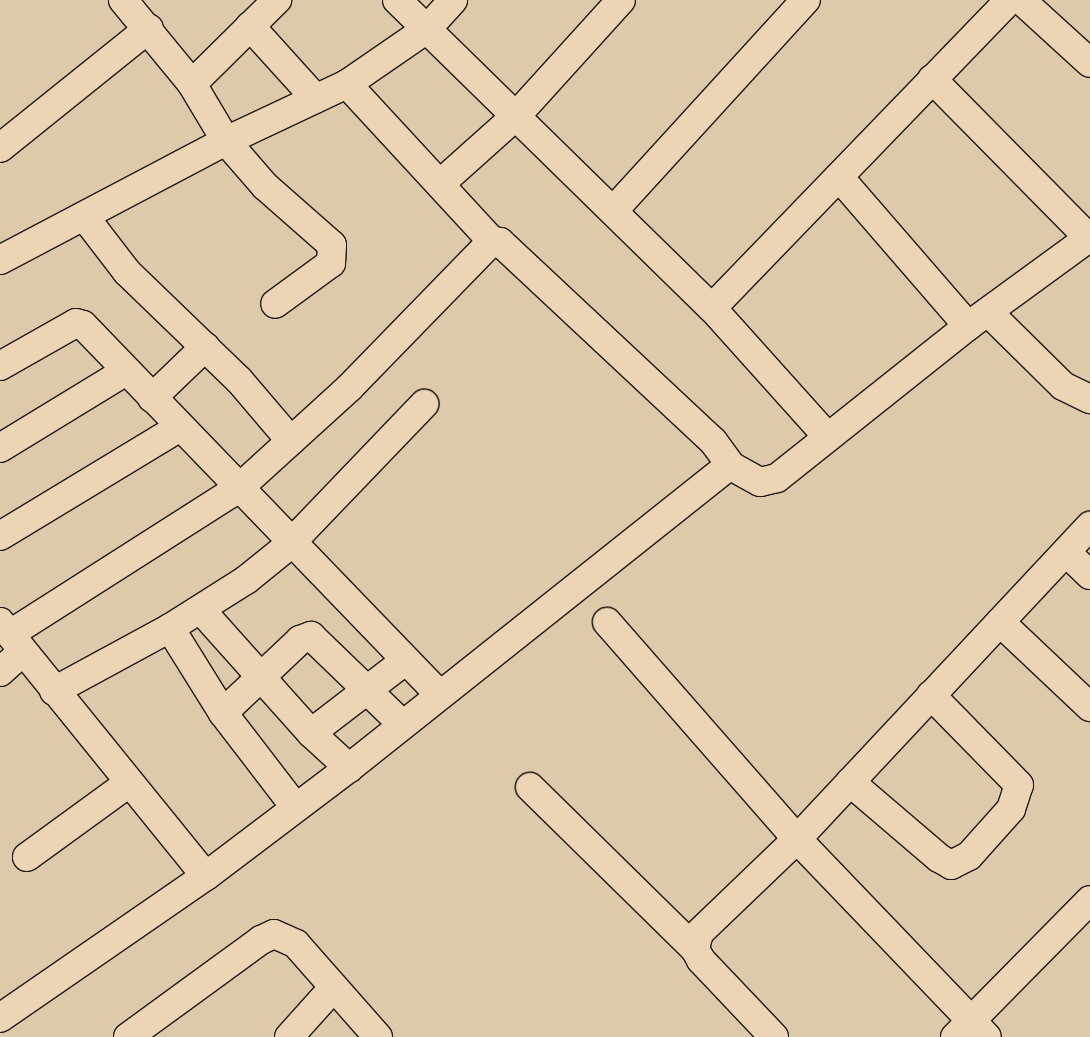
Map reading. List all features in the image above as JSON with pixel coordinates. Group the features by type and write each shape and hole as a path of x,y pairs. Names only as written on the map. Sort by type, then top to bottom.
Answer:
{"street":[{"path":"123,0 149,28 192,84 226,142 335,251 331,263 275,304"},
{"path":"192,84 277,0"},
{"path":"396,0 712,308 827,436"},
{"path":"0,260 226,142 347,84 427,29 453,0"},
{"path":"441,183 516,116 621,0"},
{"path":"613,211 806,0"},
{"path":"712,308 1009,0"},
{"path":"1021,0 1090,63"},
{"path":"250,26 316,98"},
{"path":"0,148 149,28"},
{"path":"347,84 441,183 492,241 500,242 714,441 731,466 768,482 978,319 1089,237 932,79"},
{"path":"839,177 978,319 1063,386 1090,399"},
{"path":"84,216 127,272 205,347 291,441"},
{"path":"0,672 11,635 238,489 291,441 492,241"},
{"path":"0,366 78,322 238,489 293,541 405,661 439,694"},
{"path":"152,398 205,347"},
{"path":"0,448 126,371"},
{"path":"54,691 201,610 293,541 424,404"},
{"path":"0,536 180,427"},
{"path":"0,1018 206,876 294,807 349,768 439,694 731,466"},
{"path":"695,949 707,923 797,838 1090,526"},
{"path":"1066,552 1090,574"},
{"path":"201,610 311,733 349,768"},
{"path":"607,622 971,1032 1090,900"},
{"path":"1000,622 1090,707"},
{"path":"170,628 223,713 294,807"},
{"path":"11,635 54,691 206,876"},
{"path":"223,713 300,640 311,636 402,724"},
{"path":"311,733 405,661"},
{"path":"850,782 939,858 951,865 970,856 1011,809 1019,785 931,695"},
{"path":"27,857 129,783"},
{"path":"530,787 695,949 774,1037"},
{"path":"128,1037 261,940 274,934 296,944 378,1037"},
{"path":"289,1037 334,987"}]}
